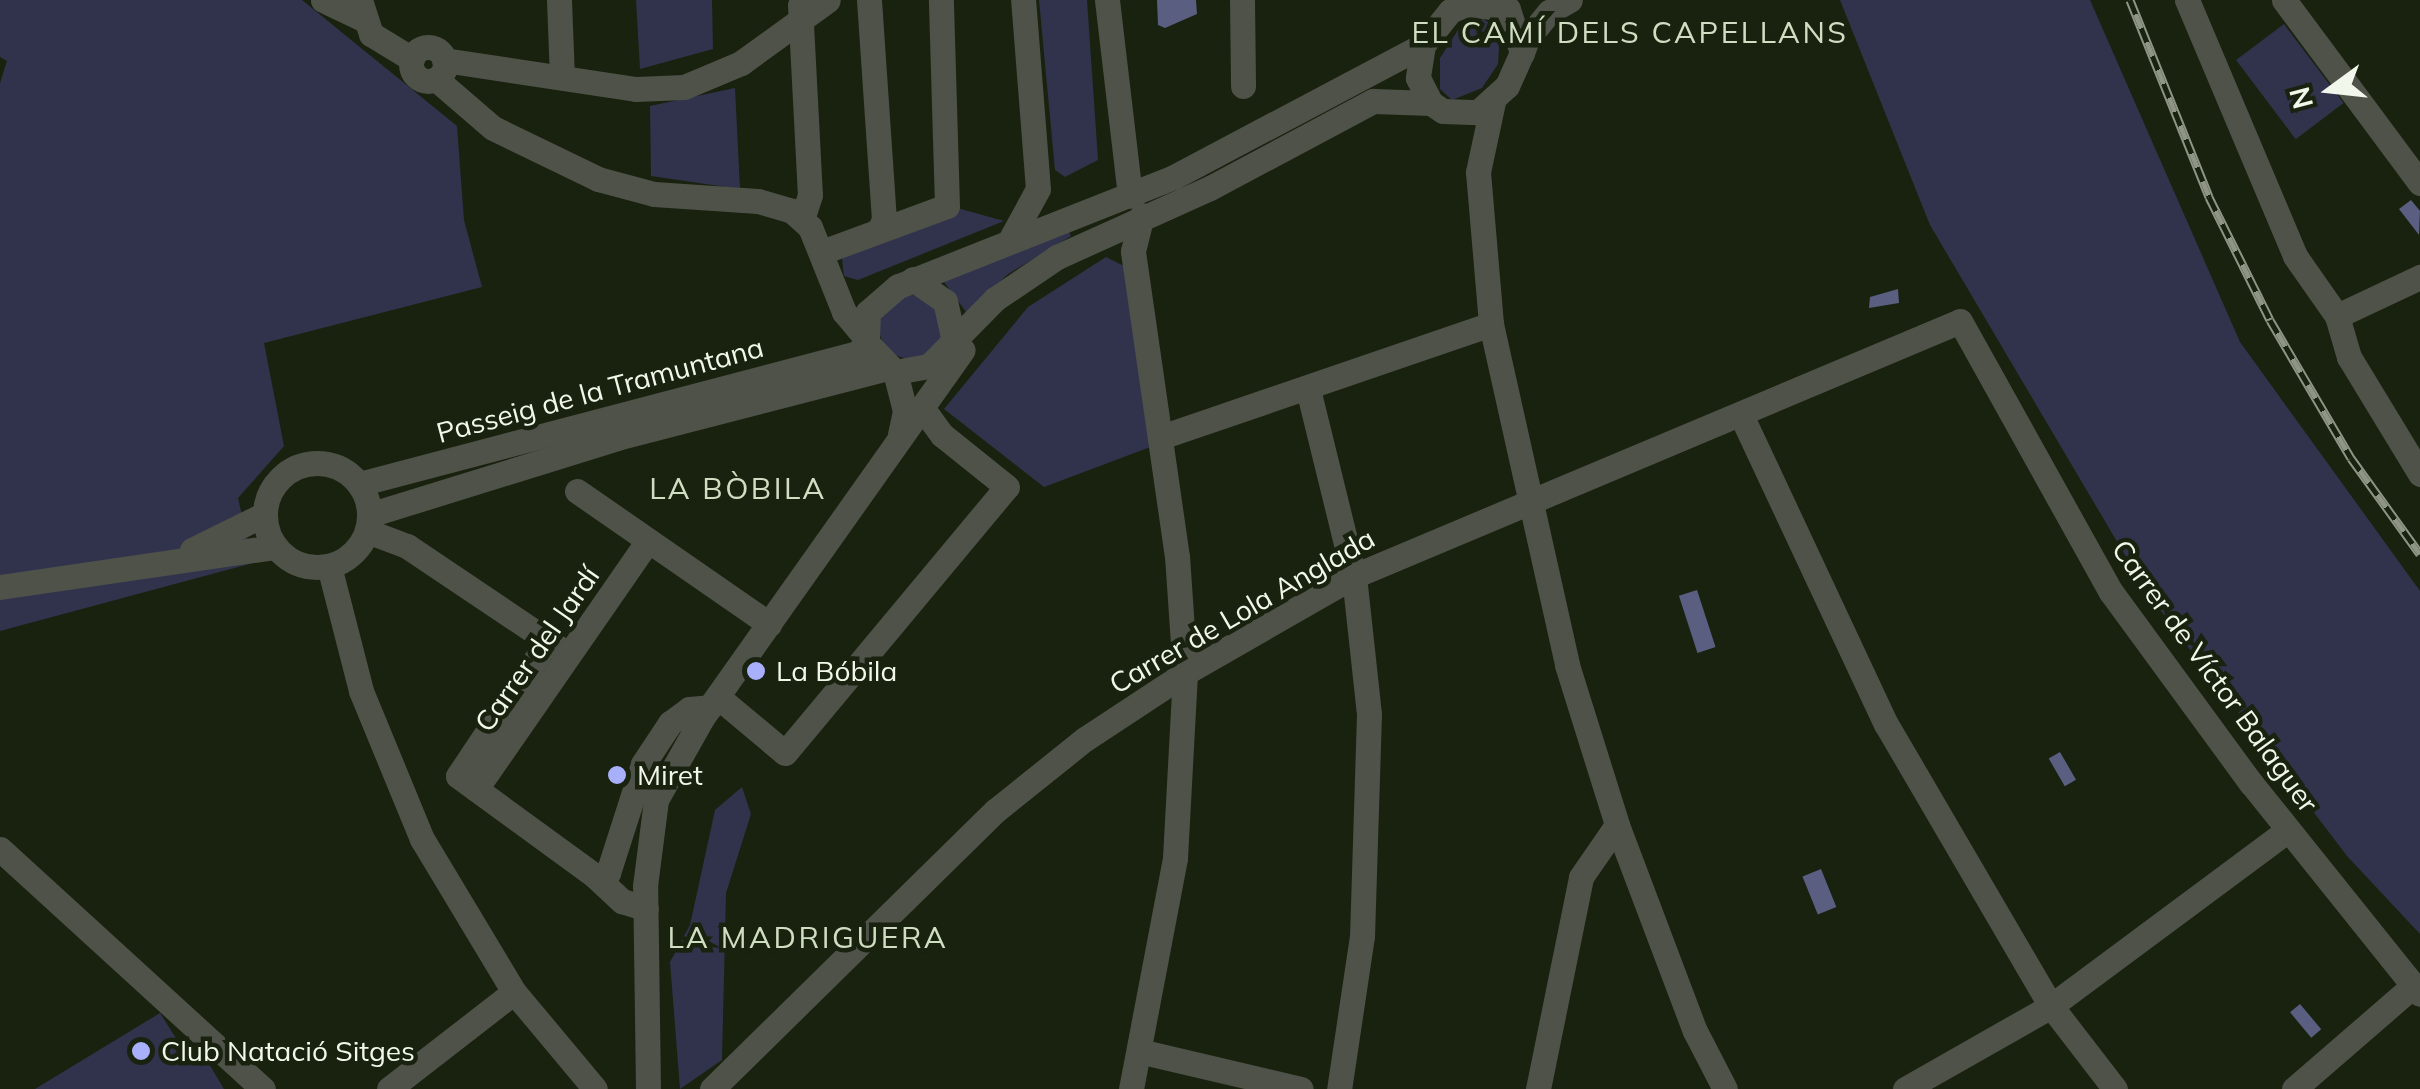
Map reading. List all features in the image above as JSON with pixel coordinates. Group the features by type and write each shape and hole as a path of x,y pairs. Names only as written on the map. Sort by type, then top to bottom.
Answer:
{"street":[{"path":"323,0 362,10 372,34 412,59 429,48 440,70 492,128 598,179 654,194 758,201 802,218 822,252 844,312 863,344 891,370 905,411 899,438"},
{"path":"559,0 562,77"},
{"path":"440,70 562,77 636,90 684,87 741,63 800,8 828,0"},
{"path":"869,0 884,220 879,230"},
{"path":"822,252 948,206 951,195 941,0"},
{"path":"1010,242 1038,189 1024,0"},
{"path":"1107,0 1136,206 1133,251 1161,437 1185,673 1175,858 1130,1089"},
{"path":"1242,0 1244,86"},
{"path":"1570,0 1550,12 1522,53 1481,134 1478,172 1491,324 1566,665 1617,825 1695,1031 1725,1089"},
{"path":"2187,0 2295,256 2337,316 2349,357 2420,474"},
{"path":"2284,0 2420,183"},
{"path":"1478,172 1441,108 1418,78 1423,45 1442,11 1487,1 1508,9 1522,53"},
{"path":"800,8 810,196 802,218"},
{"path":"648,1089 646,862 656,800 714,702 923,409 956,351 996,299 1100,234 1136,206 1423,45"},
{"path":"832,284 858,294 906,282 1010,242 1210,188 1373,102 1478,112 1494,102"},
{"path":"1100,234 1128,242 1133,251"},
{"path":"2337,316 2420,277"},
{"path":"863,344 868,312 906,282"},
{"path":"906,282 946,302 956,351"},
{"name":"Carrer de Lola Anglada","path":"712,1089 995,811 1085,739 1185,673 1354,576 1529,501 1742,417 1960,321"},
{"name":"Carrer de Víctor Balaguer","path":"1960,321 2111,592 2288,830 2417,990"},
{"path":"1161,437 1491,324"},
{"name":"Passeig de la Tramuntana","path":"359,484 863,344"},
{"path":"891,370 928,366 956,351"},
{"name":"Passeig de la Tramuntana","path":"329,566 357,549 368,523 417,495 831,381 891,370"},
{"path":"1308,389 1354,576 1370,714 1362,936 1339,1089"},
{"path":"714,702 784,754 1007,487 942,435 923,409"},
{"path":"1742,417 1886,724 2051,1006 2115,1089"},
{"path":"558,648 368,523 359,484 341,468 305,464 274,485 264,514 276,547 297,564 329,566 352,660 391,771 438,871 514,992 596,1089"},
{"path":"577,491 769,624"},
{"path":"174,559 264,514"},
{"name":"Carrer del Jardí","path":"602,875 467,783 558,648 647,542"},
{"path":"0,587 276,547"},
{"path":"602,875 643,764 670,722 689,709 714,702"},
{"path":"1538,1089 1581,878 1617,825"},
{"path":"1905,1089 2051,1006 2288,830"},
{"path":"0,849 263,1089"},
{"path":"602,875 646,862"},
{"path":"602,875 622,900 646,909"},
{"path":"2294,1089 2417,990"},
{"path":"388,1089 514,992"},
{"path":"1138,1051 1301,1089"}],"shaded area":[{"path":"0,0 302,0 457,126 464,220 482,287 264,343 284,446 238,498 253,563 0,631 0,83 7,61 0,57"},
{"path":"636,0 712,0 713,49 640,69"},
{"path":"1039,0 1087,0 1098,160 1065,177 1055,170"},
{"path":"1157,0 1196,0 1197,14 1165,28 1158,25"},
{"path":"1840,0 2090,0 2240,342 2420,591 2420,934 2347,856 2148,594 1930,225"},
{"path":"1483,19 1500,29 1498,64 1482,88 1452,100 1440,89 1440,58 1458,30"},
{"path":"2284,24 2344,103 2296,139 2236,60"},
{"path":"735,88 740,189 651,176 650,106"},
{"path":"2411,200 2420,211 2419,235 2399,209"},
{"path":"961,209 1004,221 858,280 844,276 842,259 849,252"},
{"path":"1069,231 1071,236 1008,274 967,313 941,278"},
{"path":"1106,257 1124,266 1153,446 1044,487 944,409 1028,307"},
{"path":"1898,289 1899,303 1869,308 1870,297"},
{"path":"911,295 934,304 943,327 934,350 911,359 888,350 879,327 888,304"},
{"path":"1697,590 1716,647 1697,653 1679,596"},
{"path":"2060,752 2076,780 2065,786 2049,759"},
{"path":"742,787 751,814 726,893 722,1060 680,1089 670,962 690,925 715,810"},
{"path":"1821,869 1836,907 1818,915 1802,876"},
{"path":"2300,1004 2321,1029 2311,1038 2290,1012"},
{"name":"Club Natació Sitges","path":"160,1013 186,1054 199,1047 224,1089 35,1089"}],"railway":[{"path":"2130,0 2209,197 2270,320 2351,458 2420,554"}],"place":[{"name":"La Bóbila","path":"756,671"},
{"name":"Miret","path":"617,775"},
{"name":"Club Natació Sitges","path":"141,1051"}],"district":[{"name":"EL CAMÍ DELS CAPELLANS","path":"1630,32"},
{"name":"LA BÒBILA","path":"738,488"},
{"name":"LA MADRIGUERA","path":"808,937"}]}
